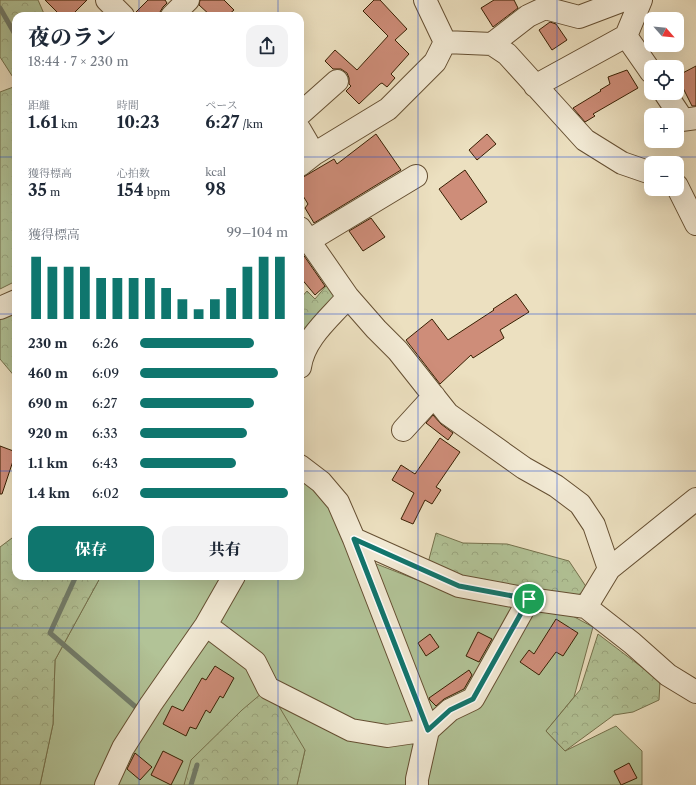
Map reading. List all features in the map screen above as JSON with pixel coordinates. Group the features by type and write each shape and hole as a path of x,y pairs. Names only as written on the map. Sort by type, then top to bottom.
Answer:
{"street":[{"path":"107,0 119,12"},
{"path":"176,12 188,0"},
{"path":"425,0 445,42"},
{"path":"492,44 528,16 545,8 579,17 624,0"},
{"path":"535,86 626,36 641,0"},
{"path":"626,36 644,62"},
{"path":"445,42 492,44 507,54 585,140 622,163 644,171"},
{"path":"304,147 307,159 388,109 435,62 445,42"},
{"path":"304,110 337,81"},
{"path":"670,100 684,120 696,118"},
{"path":"416,176 305,234 348,297 398,350 448,414 524,468 556,486 580,504 594,525 609,569"},
{"path":"682,196 696,224"},
{"path":"304,353 310,340 348,297"},
{"path":"0,308 12,303"},
{"path":"403,430 434,396"},
{"path":"304,469 322,482 338,502 354,539 428,730 417,785"},
{"path":"586,607 609,569 696,500"},
{"path":"354,539 459,586 529,599 586,607 632,643 668,675 696,692"},
{"path":"106,785 123,748 151,704 206,626 232,580"},
{"path":"206,626 255,662 268,688 352,730 387,736 428,730 450,710 473,699 529,599"}],"green space":[{"path":"0,0 38,0 43,12 12,12 12,76 0,57"},
{"path":"12,88 12,283 0,289 0,92"},
{"path":"331,280 348,297 304,362 304,294 307,291 315,299"},
{"path":"12,312 12,373 0,359 0,319"},
{"path":"304,482 320,492 337,516 351,554 453,594 481,601 567,613 593,627 574,697 546,731 565,751 616,726 642,751 642,785 297,785 305,750 195,785 40,785 53,724 55,660 99,580 304,580"},
{"path":"436,533 463,543 507,544 569,561 587,588 576,597 479,584 428,563"},
{"path":"12,538 12,580 99,580 55,660 53,724 40,785 0,785 0,547"},
{"path":"598,634 660,681 659,700 633,712 614,715 565,751 546,731 580,690"},
{"path":"268,688 305,750 297,785 184,785 191,760 242,710"}],"building":[{"path":"45,0 87,0 75,12 57,12"},
{"path":"148,0 165,0 167,3 160,12 136,12"},
{"path":"200,0 224,0 234,10 232,12 207,12 199,5"},
{"path":"374,0 380,0 407,29 395,40 409,54 391,74 395,78 387,87 382,83 380,84 359,104 346,91 351,86 349,84 347,73 341,69 333,69 325,61 335,50 357,70 388,36 363,11"},
{"path":"494,0 514,0 518,8 493,27 481,8"},
{"path":"550,22 556,24 567,40 552,50 539,30"},
{"path":"696,66 696,106 692,106 684,90 684,72"},
{"path":"627,70 638,88 593,114 595,116 585,122 573,108 610,84 608,77"},
{"path":"376,134 401,170 314,223 305,208 308,204 304,198 304,177 334,159 337,164"},
{"path":"487,134 496,144 477,160 469,150"},
{"path":"465,170 487,202 461,220 439,189"},
{"path":"371,218 385,237 363,251 349,231"},
{"path":"304,256 325,286 315,295 304,282"},
{"path":"516,294 529,312 500,330 504,338 473,358 471,355 440,384 406,340 432,319 448,340"},
{"path":"433,415 441,424 453,433 448,440 426,423"},
{"path":"440,438 460,452 436,487 441,490 432,504 425,500 413,524 401,519 414,493 392,480 401,465 415,474"},
{"path":"0,446 12,450 12,464 2,494 0,494"},
{"path":"556,619 578,633 563,656 556,652 539,675 520,662 529,650 534,654"},
{"path":"478,632 492,639 479,662 466,656"},
{"path":"430,634 439,647 426,656 418,643"},
{"path":"215,666 234,678 223,698 220,696 210,713 206,710 196,729 190,727 186,736 163,724 172,706 183,711 202,678 206,680"},
{"path":"469,670 472,675 464,689 444,699 436,706 430,700 429,698"},
{"path":"163,751 183,761 171,785 151,775"},
{"path":"135,753 152,767 140,780 127,769"},
{"path":"629,763 637,778 621,785 614,771"}],"waterway":[{"path":"0,8 12,29"},
{"path":"74,580 50,633 138,709"},
{"path":"191,785 197,765"}],"route":[{"path":"354,539 459,586 529,599 473,699 450,710 428,730 354,539"}]}
